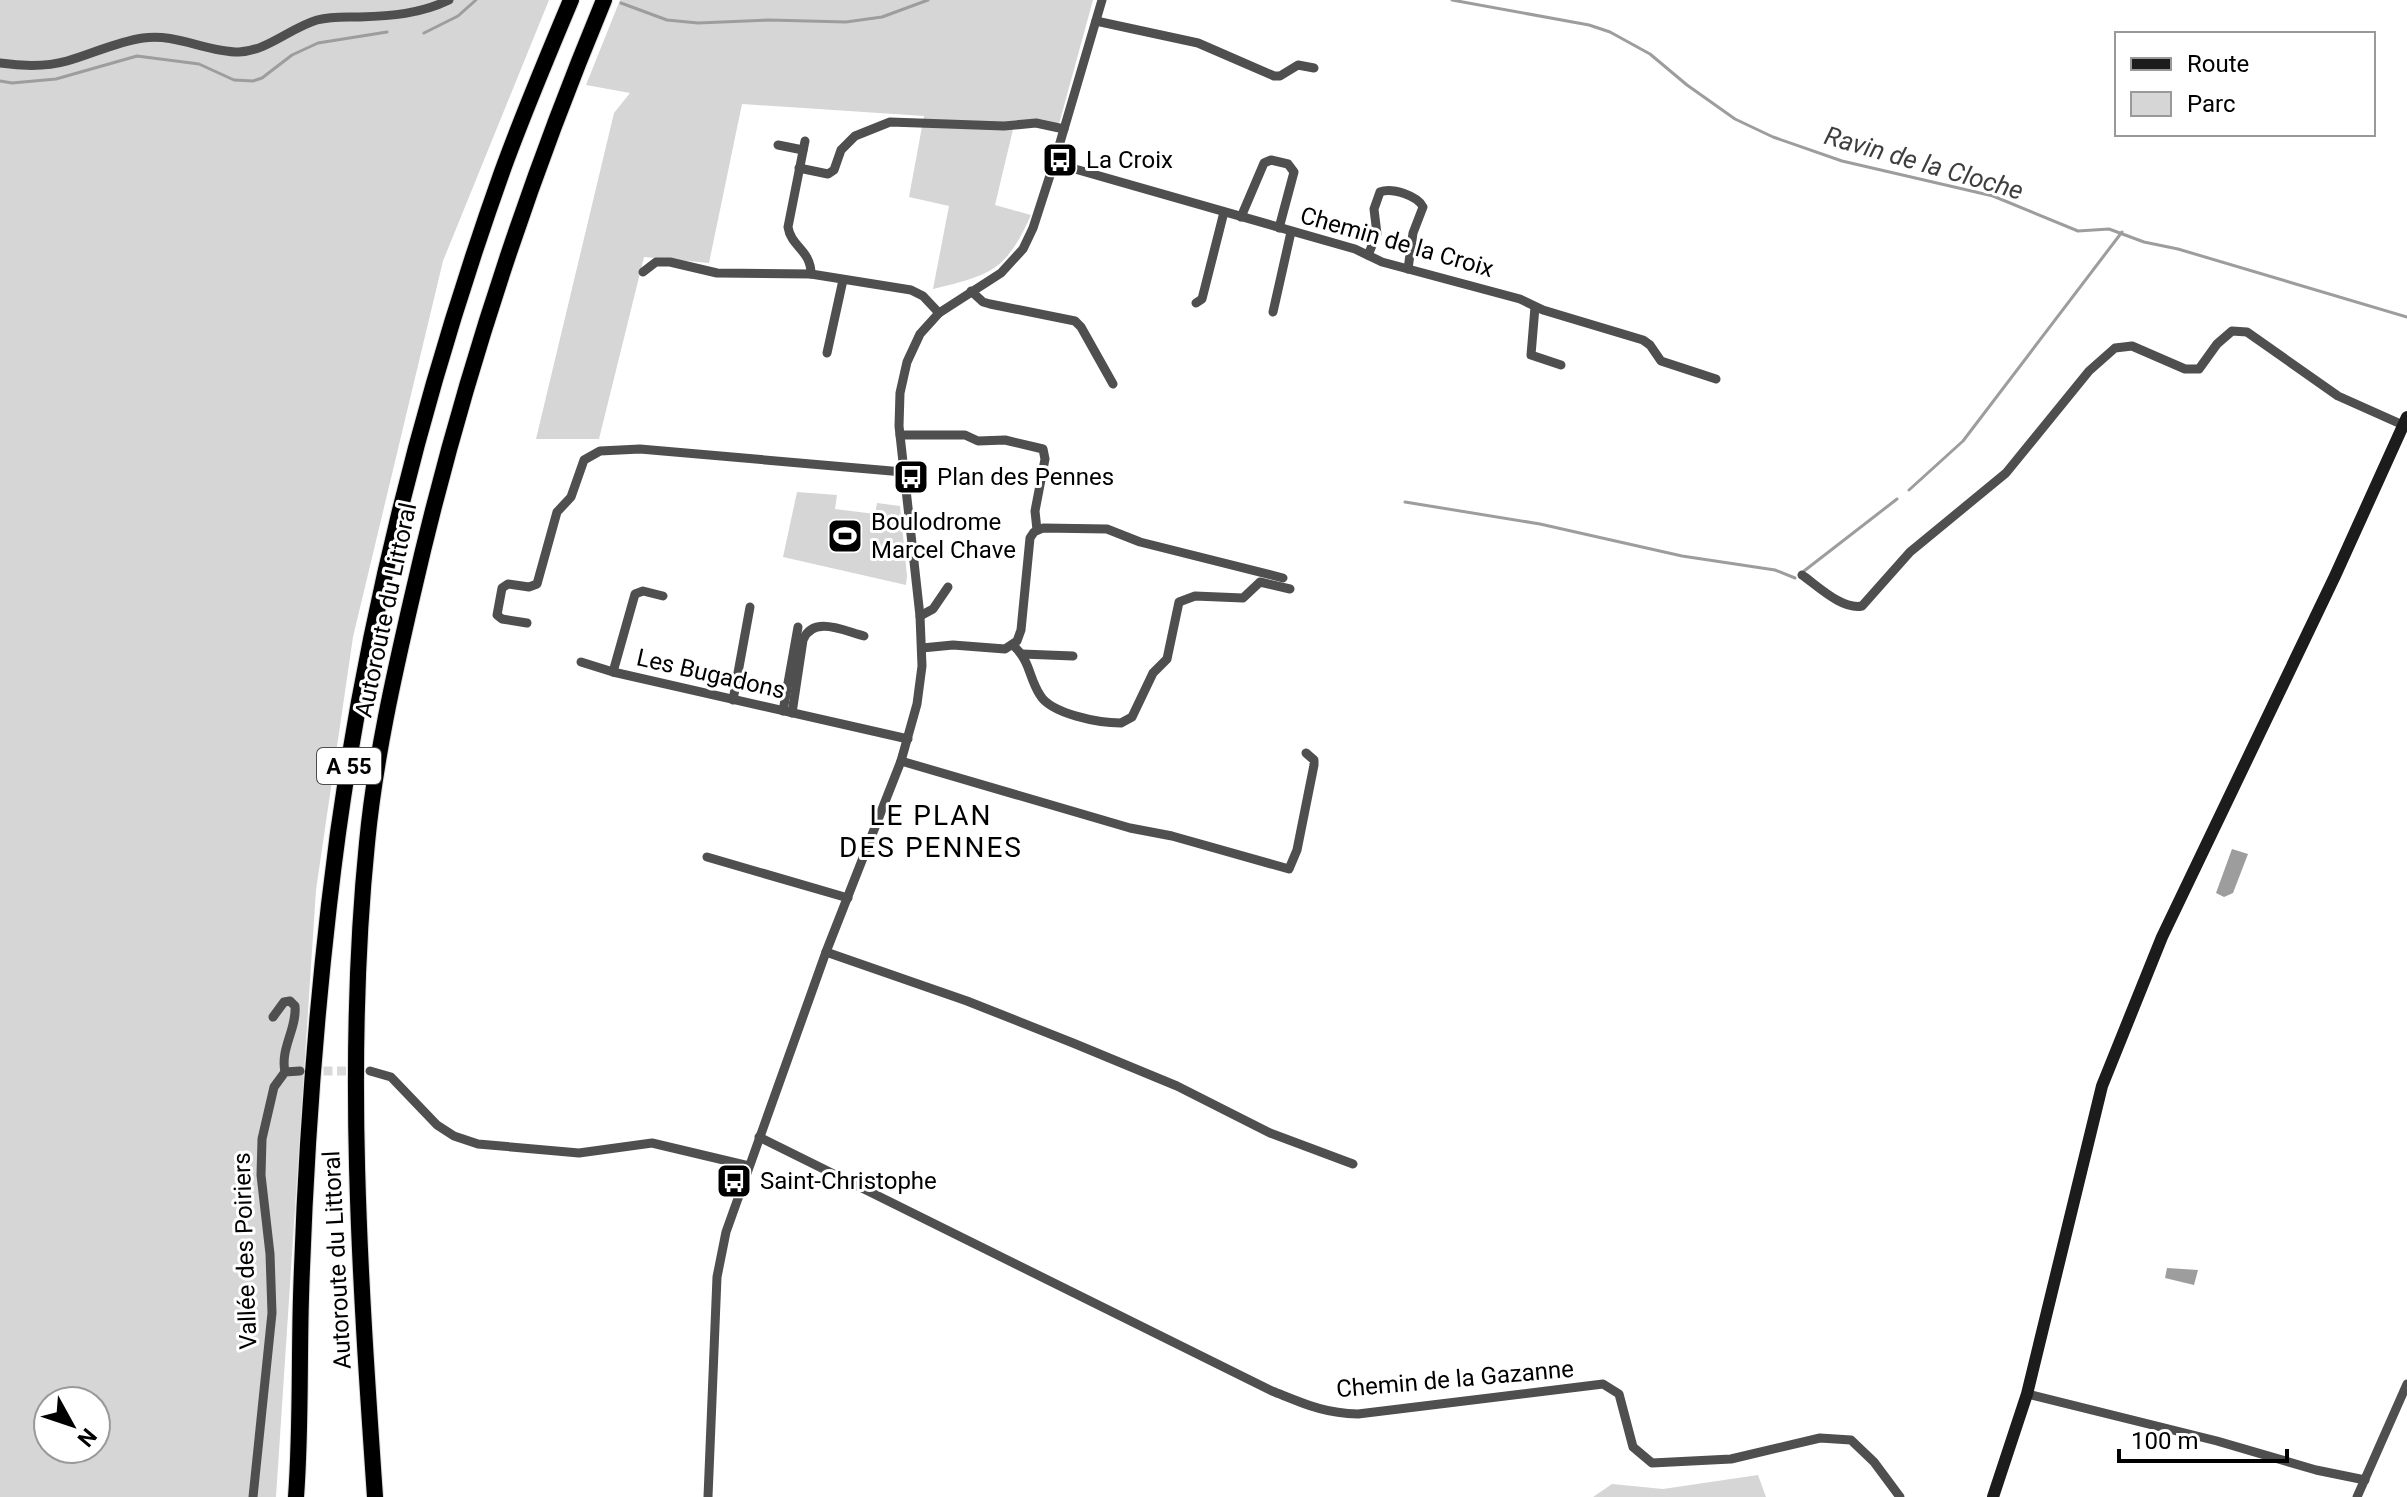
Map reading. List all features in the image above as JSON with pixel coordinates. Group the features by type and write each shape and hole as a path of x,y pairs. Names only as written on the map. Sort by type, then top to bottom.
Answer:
{"highway":[{"name":"Autoroute du Littoral","path":"297,1497 309,1120 329,904 373,629 428,405 466,277 508,156 571,0"},
{"name":"Autoroute du Littoral","path":"375,1497 361,1297 354,1118 355,1014 361,910 367,839 378,767 404,633 459,409 497,281 604,0"}],"main road":[{"path":"1993,1497 2027,1394 2102,1086 2162,937 2404,429"}],"street":[{"path":"0,63 53,64 145,37 175,38 231,51 253,50 317,20 399,15 428,9 449,0"},
{"path":"708,1497 717,1277 726,1232 826,952 901,761 919,694 922,648 920,616 900,435 899,403 907,362 920,334 939,313 1001,273 1023,249 1054,163 1102,0"},
{"path":"1096,21 1198,43 1274,76 1280,76 1298,65 1314,68"},
{"path":"799,168 828,174 834,170 841,150 855,136 900,120 1004,126 1036,123 1064,129"},
{"path":"778,145 804,146 788,231 809,258 811,274"},
{"path":"1241,217 1264,163 1271,160 1288,164 1294,172 1279,228"},
{"name":"Chemin de la Croix","path":"1054,163 1355,249 1408,269 1520,299 1535,307 1643,340 1666,364 1692,369 1716,379"},
{"path":"1368,255 1377,234 1374,209 1380,192 1387,189 1417,199 1423,207 1413,233 1408,269"},
{"path":"1196,303 1202,299 1224,212"},
{"path":"1273,312 1291,232"},
{"path":"643,272 650,264 663,262 717,273 811,274 911,290 923,296 939,313"},
{"path":"827,353 843,280"},
{"path":"971,291 983,302 1075,321 1113,384"},
{"path":"1535,307 1531,355 1561,365"},
{"path":"1802,575 1833,597 1851,606 1862,606 1910,552 2006,473 2089,371 2115,348 2132,346 2185,369 2199,369 2217,344 2232,331 2247,332 2338,396 2404,429"},
{"path":"900,435 965,435 978,441 1005,440 1043,449 1045,459 1035,511 1037,530 1030,538 1021,630 1013,645 1005,649 953,645 922,648"},
{"path":"527,623 502,619 497,615 502,588 508,584 529,587 537,584 557,512 571,497 584,460 592,454 640,449 903,472"},
{"path":"1037,530 1107,529 1140,542 1283,578"},
{"path":"1013,645 1022,654 1045,702 1064,712 1121,723 1132,717 1153,673 1167,659 1177,606 1184,598 1243,598 1263,581 1290,589"},
{"path":"920,616 933,609 948,587"},
{"name":"Les Bugadons","path":"663,596 643,591 635,594 613,672 908,739"},
{"path":"733,700 750,607"},
{"path":"787,712 803,640 809,630 822,626 864,636"},
{"path":"787,712 798,627"},
{"path":"1022,654 1073,656"},
{"path":"581,662 613,672"},
{"path":"901,761 1130,828 1172,836 1289,869 1297,850 1314,765 1314,760 1306,753"},
{"path":"707,857 848,898"},
{"path":"826,952 967,1001 1073,1043 1177,1086 1270,1133 1353,1164"},
{"name":"Vallée des Poiriers","path":"253,1497 272,1313 270,1254 261,1175 262,1139 274,1087 285,1072 283,1056 295,1017 295,1006 290,1001 284,1002 273,1017"},
{"path":"285,1072 300,1071"},
{"path":"370,1071 391,1077 437,1125 454,1136 478,1144 579,1153 652,1143 749,1166"},
{"name":"Chemin de la Gazanne","path":"759,1137 1259,1384 1331,1413 1358,1414 1603,1384 1619,1394 1633,1447 1652,1463 1731,1459 1820,1438 1851,1440 1874,1462 1900,1497"},
{"path":"2357,1497 2407,1384"},
{"path":"2027,1394 2365,1480"}],"green space":[{"path":"0,0 549,0 443,261 353,637 316,890 276,1497 0,1497"},
{"path":"620,0 1093,0 1059,124 1015,121 995,205 1031,215 1013,248 994,268 933,289 949,206 909,197 924,116 742,104 709,263 644,257 599,439 536,439 614,113 630,93 586,85"},
{"name":"Boulodrome Marcel Chave","path":"797,492 837,495 835,509 875,514 877,503 900,506 906,585 783,557"},
{"path":"1758,1475 1766,1497 1593,1497 1612,1484 1663,1489"}],"shaded area":[{"path":"2232,849 2248,854 2233,893 2224,897 2216,893"},
{"path":"2167,1268 2198,1270 2194,1285 2165,1278"}],"waterway":[{"name":"Ravin de la Cloche","path":"424,33 458,16 476,0"},
{"name":"Ravin de la Cloche","path":"621,3 667,20 698,23 769,20 846,22 882,17 928,0"},
{"name":"Ravin de la Cloche","path":"1452,0 1589,25 1610,32 1650,54 1735,119 1773,137 1842,161 1993,196 2078,231 2109,229 2144,242 2178,249 2407,317"},
{"name":"Ravin de la Cloche","path":"0,81 12,83 56,79 137,56 199,64 234,80 253,81 262,78 292,55 318,43 387,32"},
{"path":"1909,490 1963,441 2122,232"},
{"path":"1804,571 1897,499"},
{"path":"1405,502 1540,524 1682,556 1775,570 1795,578"}],"tunnel":[{"path":"310,1071 359,1071"}],"place":[{"name":"La Croix","path":"1060,160"},
{"name":"Plan des Pennes","path":"911,477"},
{"name":"Boulodrome Marcel Chave","path":"845,536"},
{"name":"Saint-Christophe","path":"734,1181"}],"district":[{"name":"LE PLAN DES PENNES","path":"931,831"}]}
